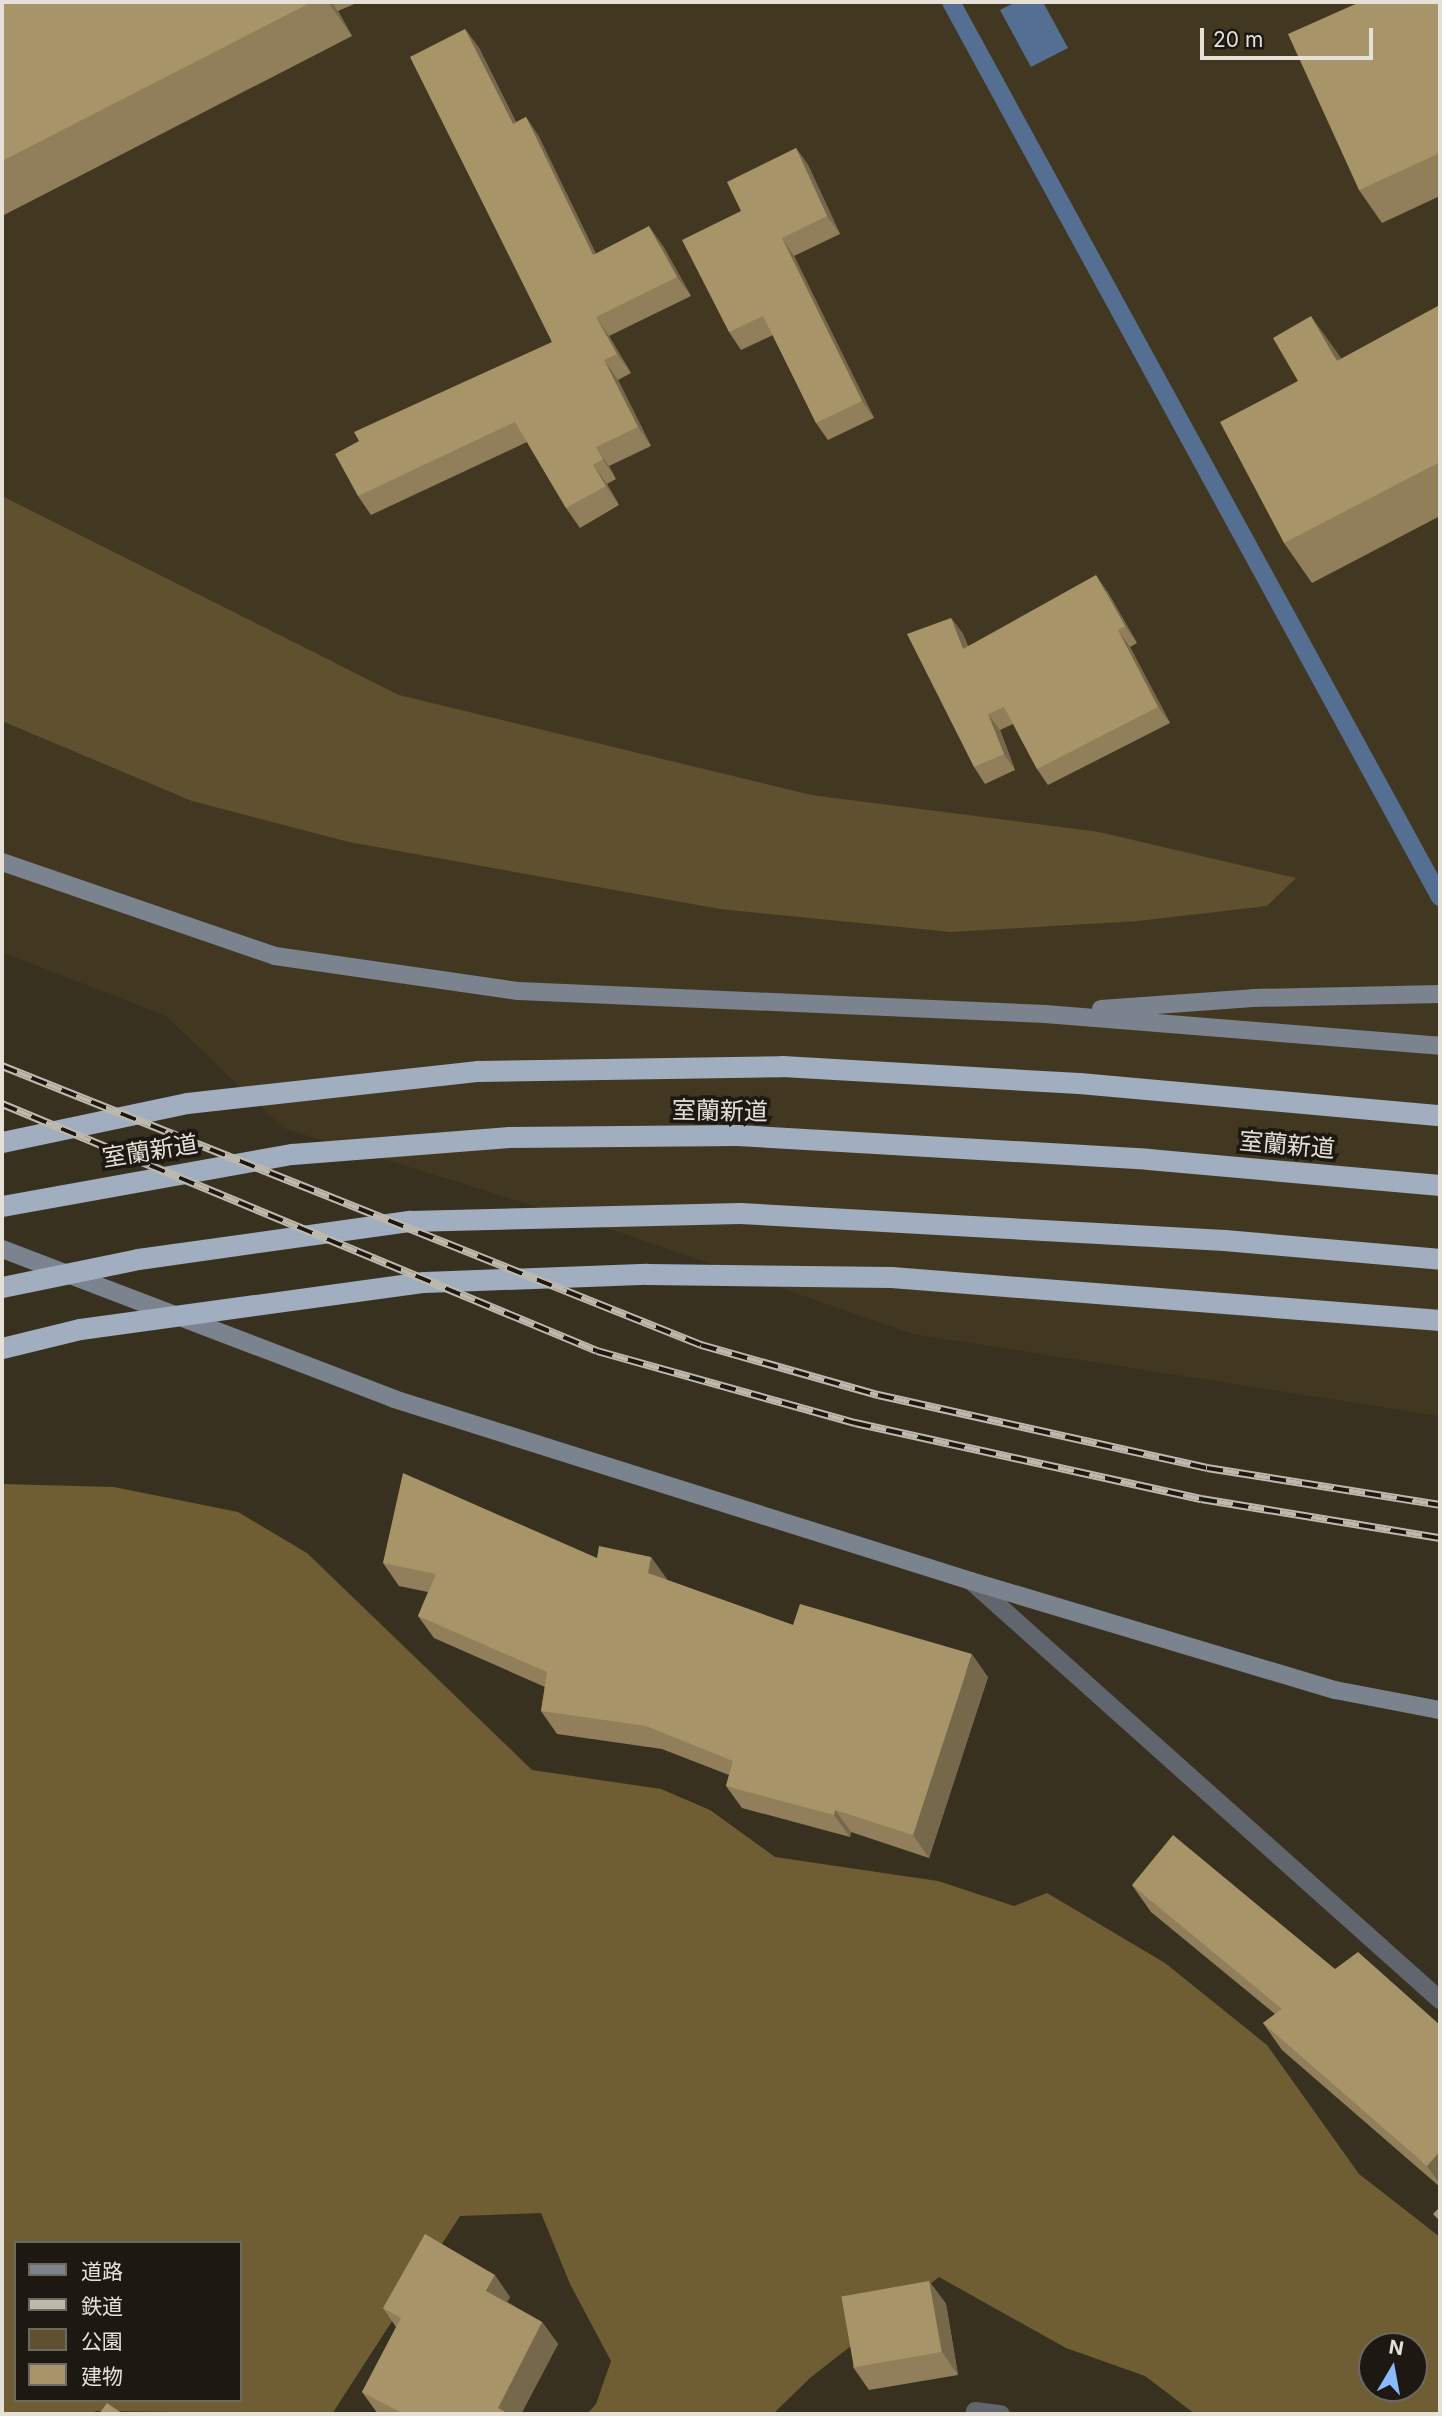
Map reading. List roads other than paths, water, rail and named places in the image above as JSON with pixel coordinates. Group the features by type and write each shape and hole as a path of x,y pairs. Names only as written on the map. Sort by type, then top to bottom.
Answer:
{"highway":[{"path":"2,1142 187,1103 478,1071 782,1066 1079,1083 1440,1115"},
{"name":"室蘭新道","path":"2,1206 292,1154 509,1137 737,1135 1148,1159 1440,1185"},
{"path":"2,1287 138,1259 410,1221 740,1213 1224,1240 1440,1259"},
{"path":"2,1348 80,1329 424,1282 647,1274 891,1277 1440,1320"}],"street":[{"path":"2,862 275,956 519,991 1045,1014 1440,1046"},
{"path":"1045,1014 1253,998 1440,994"},
{"path":"2,1249 394,1399 971,1581 1335,1690 1440,1710"},
{"path":"971,1581 1440,2000"},
{"path":"975,2411 1001,2414"}],"water":[{"path":"1016,2 1043,2 1068,48 1031,67 1000,10"}],"waterway":[{"path":"951,2 1440,897"}],"railway":[{"path":"2,1066 701,1345 878,1395 1207,1468 1440,1505"},
{"path":"2,1104 597,1351 855,1423 1201,1499 1440,1538"}]}
